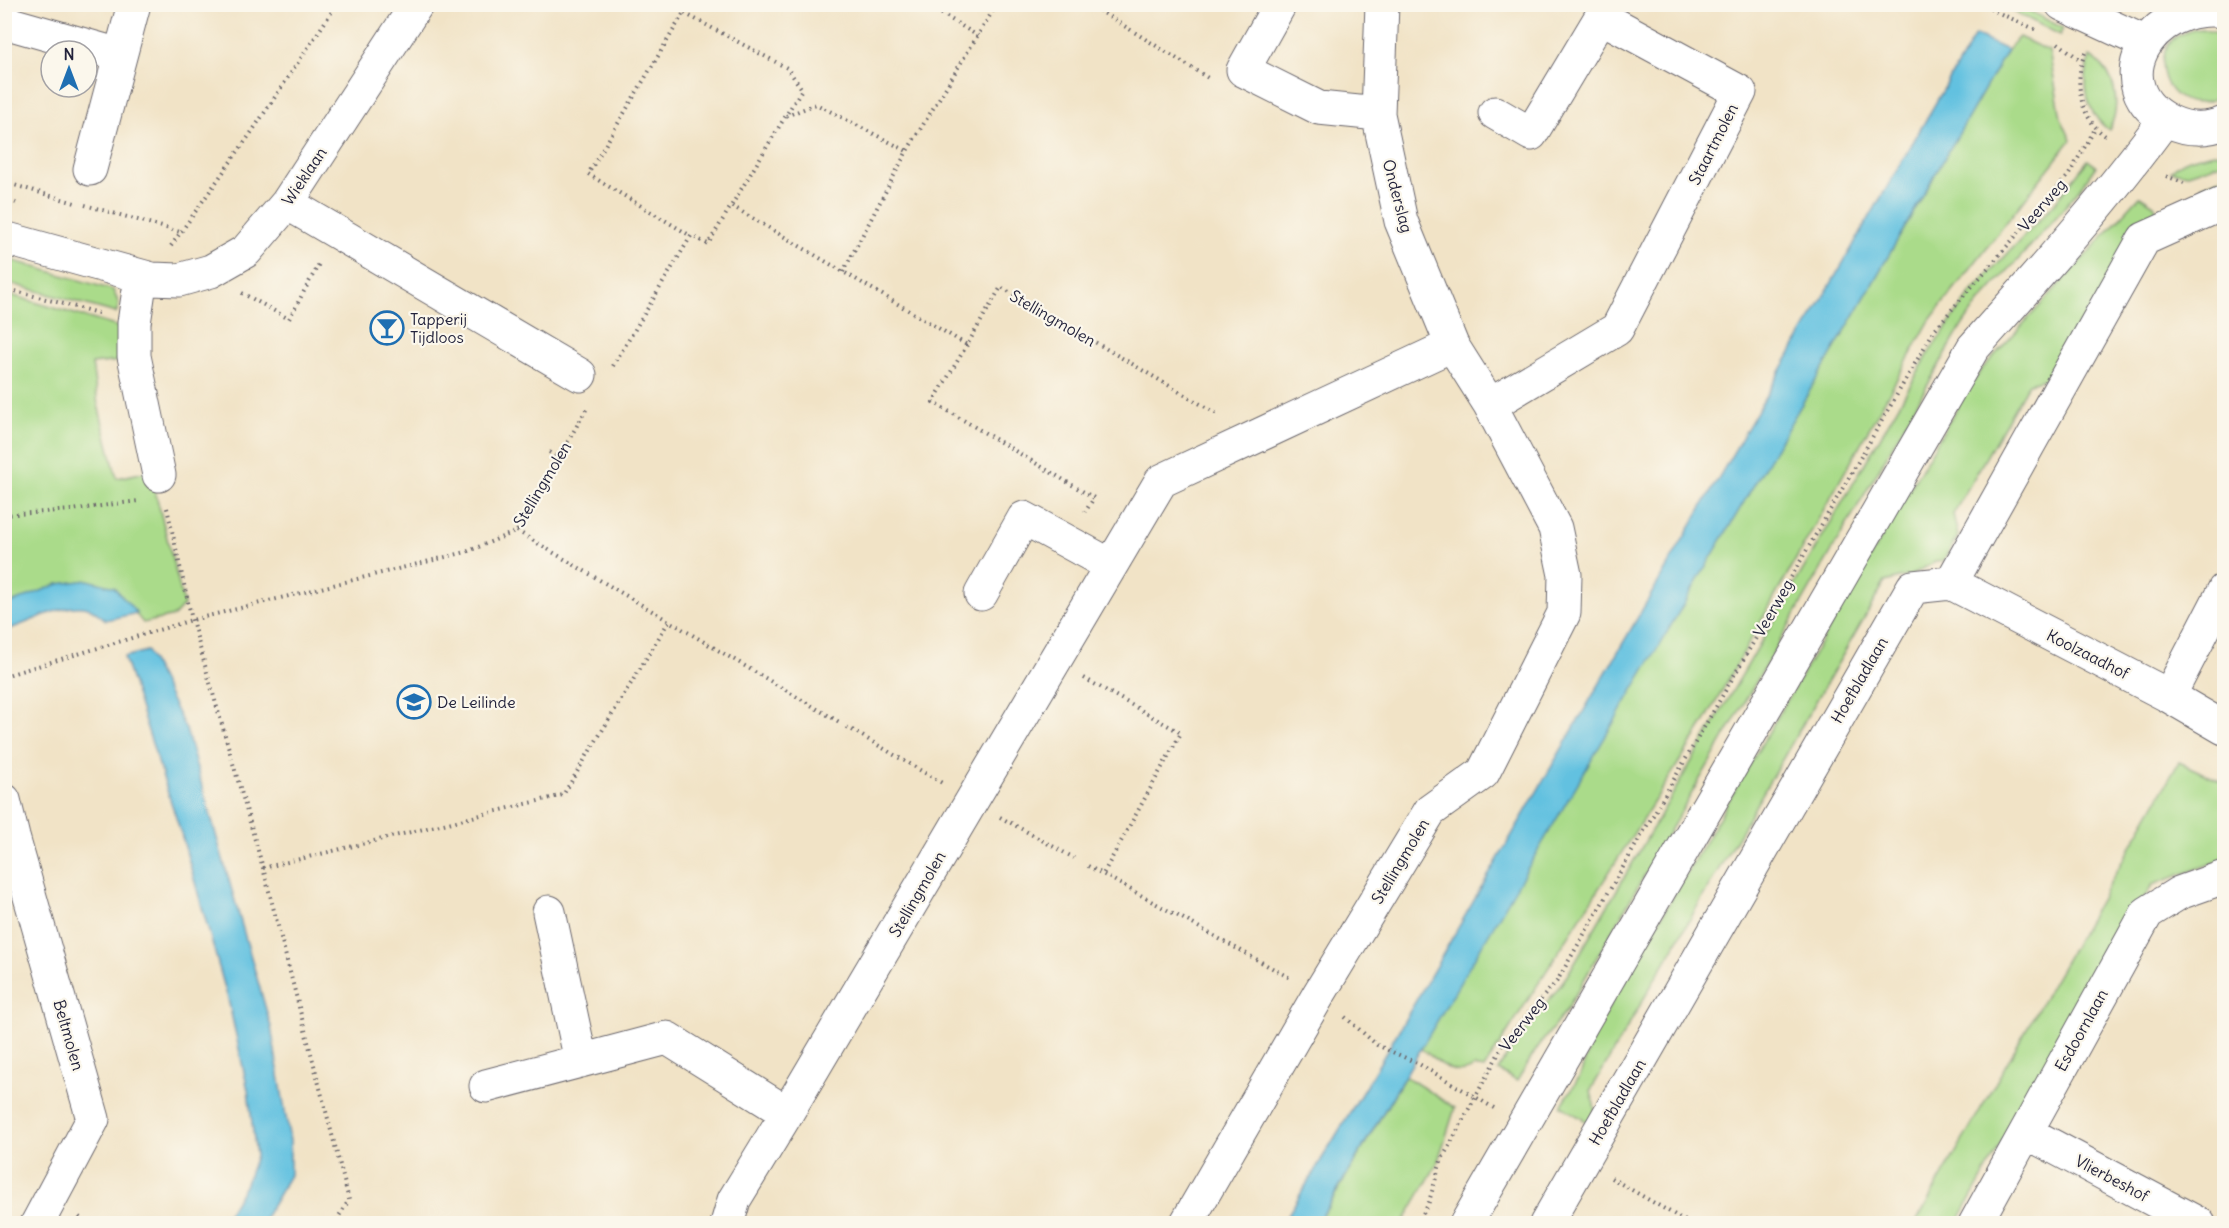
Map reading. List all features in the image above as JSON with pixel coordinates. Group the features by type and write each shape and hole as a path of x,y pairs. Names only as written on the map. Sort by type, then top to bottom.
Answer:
{"street":[{"path":"90,169 134,4"},
{"name":"Wieklaan","path":"4,238 147,278 179,280 211,271 246,251 287,203 417,4"},
{"path":"1280,4 1243,70 1319,108 1378,114"},
{"name":"Onderslag","path":"1382,4 1378,114 1401,221 1452,345 1490,405"},
{"path":"2062,4 2142,41"},
{"path":"2224,11 2205,5 2182,7 2163,16 2154,23 2142,41 2137,62 2139,84 2149,104 2165,119 2178,126 2193,129 2208,128 2224,123"},
{"name":"Staartmolen","path":"1490,405 1617,329 1740,92 1601,17 1531,134 1495,113"},
{"path":"4,22 120,55"},
{"path":"1466,1224 1972,348 2072,238 2126,172 2165,119"},
{"path":"287,203 580,375"},
{"path":"1951,583 2144,240 2224,203"},
{"path":"147,278 134,323 134,356 162,485"},
{"name":"Stellingmolen","path":"727,1224 734,1200 788,1113 1161,481 1452,345"},
{"name":"Stellingmolen","path":"1186,1224 1318,994 1431,811 1483,773 1564,613 1565,575 1555,528 1490,405"},
{"path":"981,594 1024,518 1110,566"},
{"name":"Koolzaadhof","path":"1951,583 2169,696 2224,728"},
{"name":"Hoefbladlaan","path":"1546,1224 1913,587 1951,583"},
{"path":"2169,696 2224,590"},
{"name":"Beltmolen","path":"4,800 9,838 93,1119 38,1224"},
{"name":"Esdoornlaan","path":"1975,1224 2147,913 2179,892 2224,877"},
{"path":"549,912 581,1061"},
{"path":"486,1086 667,1038 788,1113"},
{"name":"Vlierbeshof","path":"2026,1132 2199,1224"}],"path":[{"path":"147,278 251,133 337,4"},
{"path":"684,13 787,68 802,89 708,244 588,174 689,4"},
{"path":"926,4 978,36"},
{"path":"843,272 907,151 997,4"},
{"path":"1089,4 1228,90 1243,70"},
{"path":"1979,4 2047,35"},
{"name":"Veerweg","path":"1417,1224 1428,1205 1442,1161 1507,1038 1557,981 1935,329 2068,176 2096,129 2083,105 2078,80 2082,61 2098,20"},
{"path":"2056,41 2082,61"},
{"path":"785,116 816,104 907,151"},
{"path":"4,182 180,232"},
{"path":"732,206 967,345 933,402 1094,498 1067,541"},
{"path":"612,366 691,236"},
{"name":"Stellingmolen","path":"967,345 1001,287 1257,437"},
{"name":"Stellingmolen","path":"4,676 192,620 466,552 517,531 588,407"},
{"path":"549,452 558,457"},
{"path":"4,515 118,505 162,485 192,620 263,868 349,1200 334,1224"},
{"path":"517,531 841,723"},
{"path":"263,868 563,795 669,621"},
{"path":"1054,660 1181,733 1104,874"},
{"path":"1089,866 1318,994 1377,1045 1419,1064"}],"green space":[{"path":"2001,5 2018,5 2063,28 2060,35"},
{"path":"2202,29 2215,33 2224,40 2224,93 2203,102 2186,101 2173,92 2165,78 2162,62 2167,46 2180,35"},
{"path":"2019,37 2049,51 2061,118 2071,140 1930,320 1704,723 1484,1069 1474,1067 1460,1072 1446,1067 1420,1048 1852,319 2007,50"},
{"path":"2090,56 2106,70 2114,89 2115,110 2109,130 2101,123 2090,106 2086,76"},
{"path":"2224,151 2224,162 2188,174 2171,171 2190,159"},
{"path":"2088,160 2096,166 2087,179 2048,227 1986,294 1960,329 1566,1011 1538,1047 1517,1081 1498,1070 1514,1045 1568,974 1932,348 1971,293 2053,205"},
{"path":"2224,177 2224,191 2200,199 2202,185"},
{"path":"2140,196 2154,205 2161,219 2048,378 2029,383 1953,514 1958,536 1943,561 1935,562 1911,575 1885,582 1591,1090 1595,1110 1589,1123 1561,1106 1580,1076 1595,1031 1965,394 1982,369"},
{"path":"4,258 113,290 119,304 116,313 5,282"},
{"path":"4,293 122,328 120,361 92,364 98,405 117,478 150,471 184,605 174,616 143,623 114,587 5,603"},
{"path":"2179,762 2224,783 2224,859 2152,885 2012,1124 1957,1223 1915,1224"},
{"path":"1405,1076 1455,1108 1437,1164 1403,1223 1318,1224"}],"water":[{"path":"1975,35 2007,50 1852,319 1318,1223 1283,1223 1381,1061"},
{"path":"88,580 114,587 137,613 106,620 91,609 71,607 5,630 5,603 14,602 58,584"},
{"path":"147,651 186,730 271,1027 290,1141 290,1175 262,1223 222,1223 245,1186 256,1156 248,1090 228,999 181,833 124,657"}],"place":[{"name":"Tapperij Tijdloos","path":"387,328"},
{"name":"De Leilinde","path":"414,702"}]}
